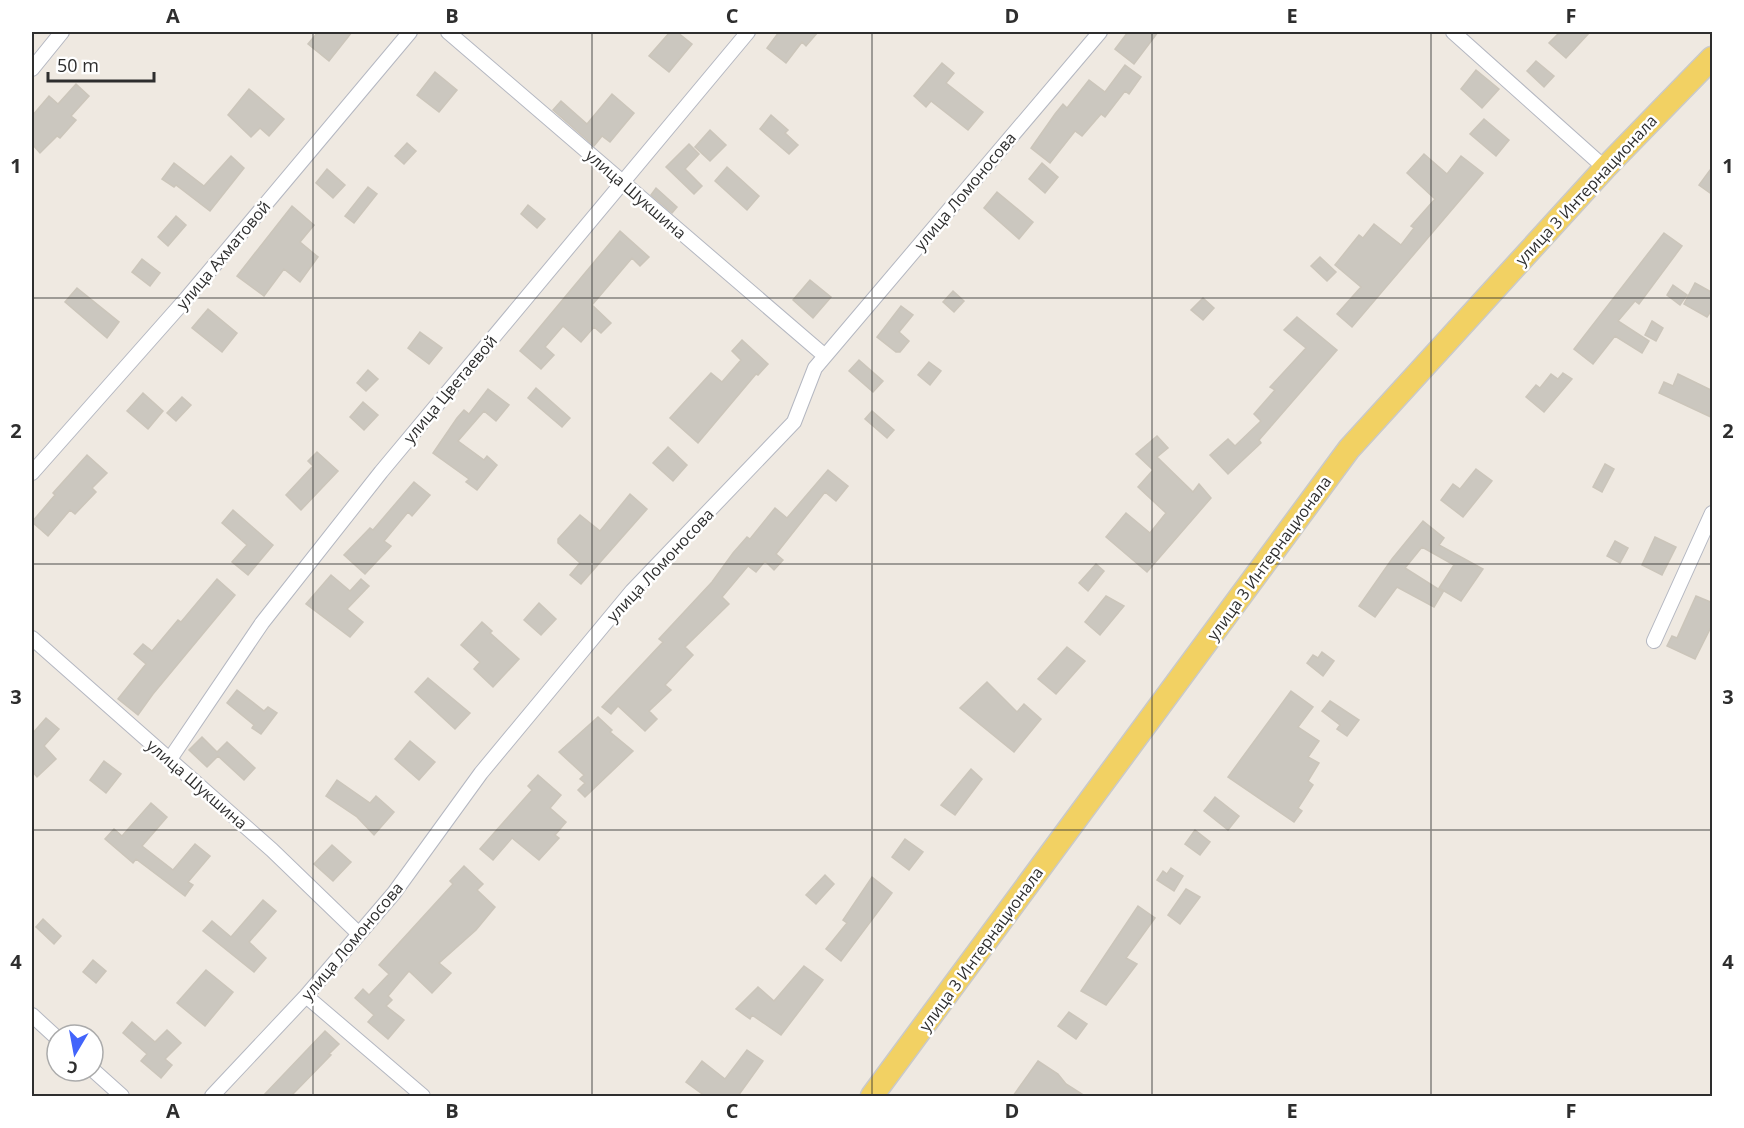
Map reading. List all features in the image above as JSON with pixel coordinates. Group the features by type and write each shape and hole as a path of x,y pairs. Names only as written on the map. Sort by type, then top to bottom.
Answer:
{"main road":[{"name":"улица 3 Интернационала","path":"872,1096 1349,449 1605,168 1713,58"}],"street":[{"path":"32,69 62,32"},
{"name":"улица Ахматовой","path":"32,473 194,290 410,32"},
{"name":"улица Шукшина","path":"448,32 825,356"},
{"name":"улица Цветаевой","path":"170,759 262,623 360,498 748,32"},
{"name":"улица Ломоносова","path":"212,1096 306,996 394,894 481,773 632,591 794,422 815,368 1100,32"},
{"path":"1453,32 1605,168"},
{"path":"1654,641 1713,513"},
{"name":"улица Шукшина","path":"32,638 272,850 359,934"},
{"path":"306,996 423,1096"},
{"path":"32,1015 45,1027"},
{"path":"105,1081 122,1096"}],"building":[{"path":"318,32 352,32 329,61 308,44"},
{"path":"670,32 677,32 692,44 669,72 649,56"},
{"path":"779,32 818,32 806,46 802,42 786,63 767,48"},
{"path":"1128,32 1158,32 1134,64 1115,49"},
{"path":"1560,32 1590,32 1566,58 1549,43"},
{"path":"1536,61 1554,76 1544,87 1527,71"},
{"path":"942,63 954,73 946,83 983,112 968,130 931,101 926,107 914,96"},
{"path":"1125,65 1141,77 1129,94 1125,91 1105,117 1101,114 1082,136 1075,131 1050,163 1031,148 1063,104 1067,108 1089,80 1105,92"},
{"path":"1476,70 1499,89 1482,108 1461,89"},
{"path":"435,72 457,90 439,112 417,95"},
{"path":"76,84 89,96 71,116 76,120 60,138 57,136 40,153 32,144 32,116 49,96 58,104"},
{"path":"249,89 284,119 269,136 260,128 251,137 228,115"},
{"path":"612,94 634,113 610,142 602,136 594,146 553,110 561,101 587,124"},
{"path":"771,115 788,130 785,133 798,145 789,154 760,129"},
{"path":"1484,119 1509,140 1496,156 1470,134"},
{"path":"710,130 726,145 710,161 695,147"},
{"path":"407,143 416,151 404,164 395,156"},
{"path":"689,144 699,154 685,169 702,186 694,194 666,167"},
{"path":"1424,154 1447,174 1461,156 1483,173 1352,327 1337,314 1361,287 1335,265 1359,235 1363,238 1374,224 1401,245 1414,228 1411,226 1435,199 1407,173"},
{"path":"231,156 244,168 210,211 176,185 174,187 162,179 174,163 204,186"},
{"path":"1042,163 1058,177 1045,193 1029,179"},
{"path":"1713,166 1713,195 1699,185"},
{"path":"727,167 759,196 747,210 715,181"},
{"path":"327,169 345,185 333,198 316,183"},
{"path":"368,187 377,194 354,223 345,216"},
{"path":"656,188 677,207 672,213 651,195"},
{"path":"997,192 1033,222 1019,239 984,208"},
{"path":"528,205 545,219 537,228 521,214"},
{"path":"292,206 314,225 300,242 318,257 300,282 284,269 264,296 237,276"},
{"path":"176,216 186,225 168,246 158,237"},
{"path":"620,231 649,257 640,266 632,258 592,305 611,323 601,333 594,327 581,342 563,326 545,347 554,355 541,369 520,351"},
{"path":"1664,233 1682,246 1639,304 1635,301 1618,321 1649,341 1642,353 1615,336 1593,364 1574,349"},
{"path":"1320,257 1336,272 1327,281 1311,266"},
{"path":"142,259 160,273 150,286 132,272"},
{"path":"810,280 831,297 813,318 793,300"},
{"path":"1695,283 1713,293 1713,308 1707,317 1684,304"},
{"path":"1673,285 1687,295 1680,305 1667,295"},
{"path":"77,288 119,322 107,338 65,302"},
{"path":"953,291 964,301 954,312 943,302"},
{"path":"1203,298 1214,308 1203,320 1191,310"},
{"path":"901,306 913,315 899,332 909,341 900,352 896,352 877,337"},
{"path":"208,309 237,333 222,352 192,328"},
{"path":"1297,317 1337,350 1259,440 1261,443 1228,474 1210,455 1228,439 1235,446 1261,421 1254,414 1275,390 1270,387 1306,348 1284,330"},
{"path":"1652,321 1663,328 1656,341 1645,335"},
{"path":"420,332 442,348 429,364 408,348"},
{"path":"742,340 768,364 758,375 756,374 698,443 670,418 711,373 722,382 741,360 732,351"},
{"path":"859,360 883,381 873,392 849,371"},
{"path":"929,362 941,371 930,385 918,375"},
{"path":"368,370 378,379 366,391 357,383"},
{"path":"1563,373 1572,379 1544,412 1526,397 1536,385 1540,388 1551,374 1558,379"},
{"path":"1678,374 1713,391 1713,418 1659,393 1664,382 1673,386"},
{"path":"536,388 570,418 562,427 528,398"},
{"path":"488,389 509,405 496,421 484,411 458,441 484,460 487,456 497,465 477,490 466,482 469,479 433,453 457,418 464,410 469,414"},
{"path":"143,393 163,411 148,429 127,411"},
{"path":"182,397 191,405 176,421 167,413"},
{"path":"363,402 378,415 364,430 350,417"},
{"path":"872,411 894,430 887,438 865,419"},
{"path":"1157,436 1168,448 1157,457 1193,492 1199,484 1211,498 1147,572 1106,537 1126,513 1150,533 1166,513 1138,487 1153,470 1136,454"},
{"path":"668,447 687,465 673,481 653,463"},
{"path":"317,452 338,471 301,510 286,495 313,466 308,461"},
{"path":"87,455 107,473 92,488 96,492 75,514 70,510 48,536 32,522 55,495 53,493"},
{"path":"1605,464 1614,469 1602,492 1593,487"},
{"path":"1476,469 1492,481 1463,517 1441,500 1453,484 1460,489"},
{"path":"828,470 848,486 836,501 825,492 776,554 783,560 774,570 765,561 756,572 748,566 722,597 729,604 685,647 693,655 665,685 671,690 649,711 657,719 645,731 618,706 611,714 602,707 663,642 659,639 712,582 747,537 750,539 775,508 787,518"},
{"path":"414,482 430,495 412,516 408,512 384,541 391,546 365,574 344,555 370,528 373,530"},
{"path":"630,494 647,509 581,584 570,575 580,563 558,543 558,539 580,515 600,531"},
{"path":"233,510 273,545 248,575 232,562 247,545 222,523"},
{"path":"1423,521 1444,538 1439,545 1483,569 1461,601 1439,588 1454,565 1422,547 1405,568 1443,592 1434,607 1397,587 1375,617 1359,606 1392,559"},
{"path":"1655,537 1676,547 1662,575 1642,565"},
{"path":"1615,541 1628,548 1620,563 1607,556"},
{"path":"1096,564 1104,571 1088,591 1079,583"},
{"path":"331,575 350,591 361,579 369,586 347,609 363,622 350,637 306,604"},
{"path":"217,579 235,595 138,715 118,699 146,664 134,654 143,644 152,651 178,620 181,622"},
{"path":"1106,596 1124,606 1100,635 1085,622"},
{"path":"1696,596 1713,603 1713,623 1695,659 1667,646 1672,636 1677,638"},
{"path":"539,603 556,619 541,635 524,620"},
{"path":"482,622 492,631 490,633 519,659 493,687 474,669 480,662 461,645"},
{"path":"1067,647 1085,661 1056,694 1038,679"},
{"path":"1322,652 1334,661 1323,676 1307,663 1313,655 1318,658"},
{"path":"428,678 470,713 455,729 415,692"},
{"path":"987,682 1017,712 1024,704 1041,719 1014,752 960,708"},
{"path":"237,690 264,711 268,707 277,713 261,734 252,728 254,725 227,703"},
{"path":"1291,691 1313,707 1298,727 1319,741 1308,757 1319,763 1308,781 1313,785 1298,808 1302,811 1294,822 1228,777"},
{"path":"1330,701 1359,720 1347,736 1337,729 1340,725 1322,711"},
{"path":"598,717 612,730 610,732 633,751 585,797 578,790 585,783 580,779 584,775 559,752"},
{"path":"46,718 59,729 44,746 56,759 37,777 32,771 32,734"},
{"path":"202,737 217,752 227,742 255,768 244,780 218,756 207,767 189,750"},
{"path":"410,741 435,762 419,780 395,759"},
{"path":"104,761 121,774 106,793 90,780"},
{"path":"971,769 982,779 955,815 941,805"},
{"path":"538,775 561,795 550,808 566,822 555,835 559,838 539,860 512,838 493,860 480,849 532,790 528,786"},
{"path":"337,780 370,803 376,796 394,812 374,835 357,817 326,796"},
{"path":"1215,797 1239,816 1228,830 1204,811"},
{"path":"151,803 167,817 142,846 173,870 195,844 210,856 188,882 193,885 185,896 136,859 133,863 105,839 114,829 122,836"},
{"path":"1195,830 1210,842 1200,855 1185,844"},
{"path":"905,839 923,852 909,870 892,857"},
{"path":"332,845 351,862 333,881 314,864"},
{"path":"464,866 483,884 477,890 495,907 476,930 439,963 451,973 432,993 409,971 388,996 392,1000 386,1006 404,1020 388,1039 368,1022 374,1015 355,998 363,989 369,995 389,974 379,965 453,884 450,881"},
{"path":"1171,868 1183,876 1174,891 1157,880 1163,871 1167,874"},
{"path":"825,875 834,884 816,904 806,895"},
{"path":"872,877 892,893 841,961 826,949 847,923 843,920"},
{"path":"1186,889 1200,897 1180,924 1168,915"},
{"path":"263,900 276,911 249,942 266,958 254,972 203,931 212,921 231,937"},
{"path":"1138,906 1155,918 1126,958 1137,964 1106,1005 1081,991"},
{"path":"43,919 61,936 54,944 36,927"},
{"path":"93,960 106,971 96,983 83,972"},
{"path":"804,966 823,980 781,1035 752,1015 750,1019 736,1009 758,987 774,1001"},
{"path":"206,970 233,992 205,1026 177,1003"},
{"path":"1069,1012 1087,1024 1076,1039 1058,1026"},
{"path":"132,1022 155,1042 167,1030 181,1043 165,1059 172,1065 161,1078 141,1061 147,1054 123,1033"},
{"path":"325,1031 339,1044 329,1054 331,1055 291,1096 263,1096"},
{"path":"747,1050 763,1061 738,1096 705,1096 686,1082 702,1061 725,1079"},
{"path":"1038,1061 1058,1074 1066,1084 1085,1096 1013,1096"}]}
